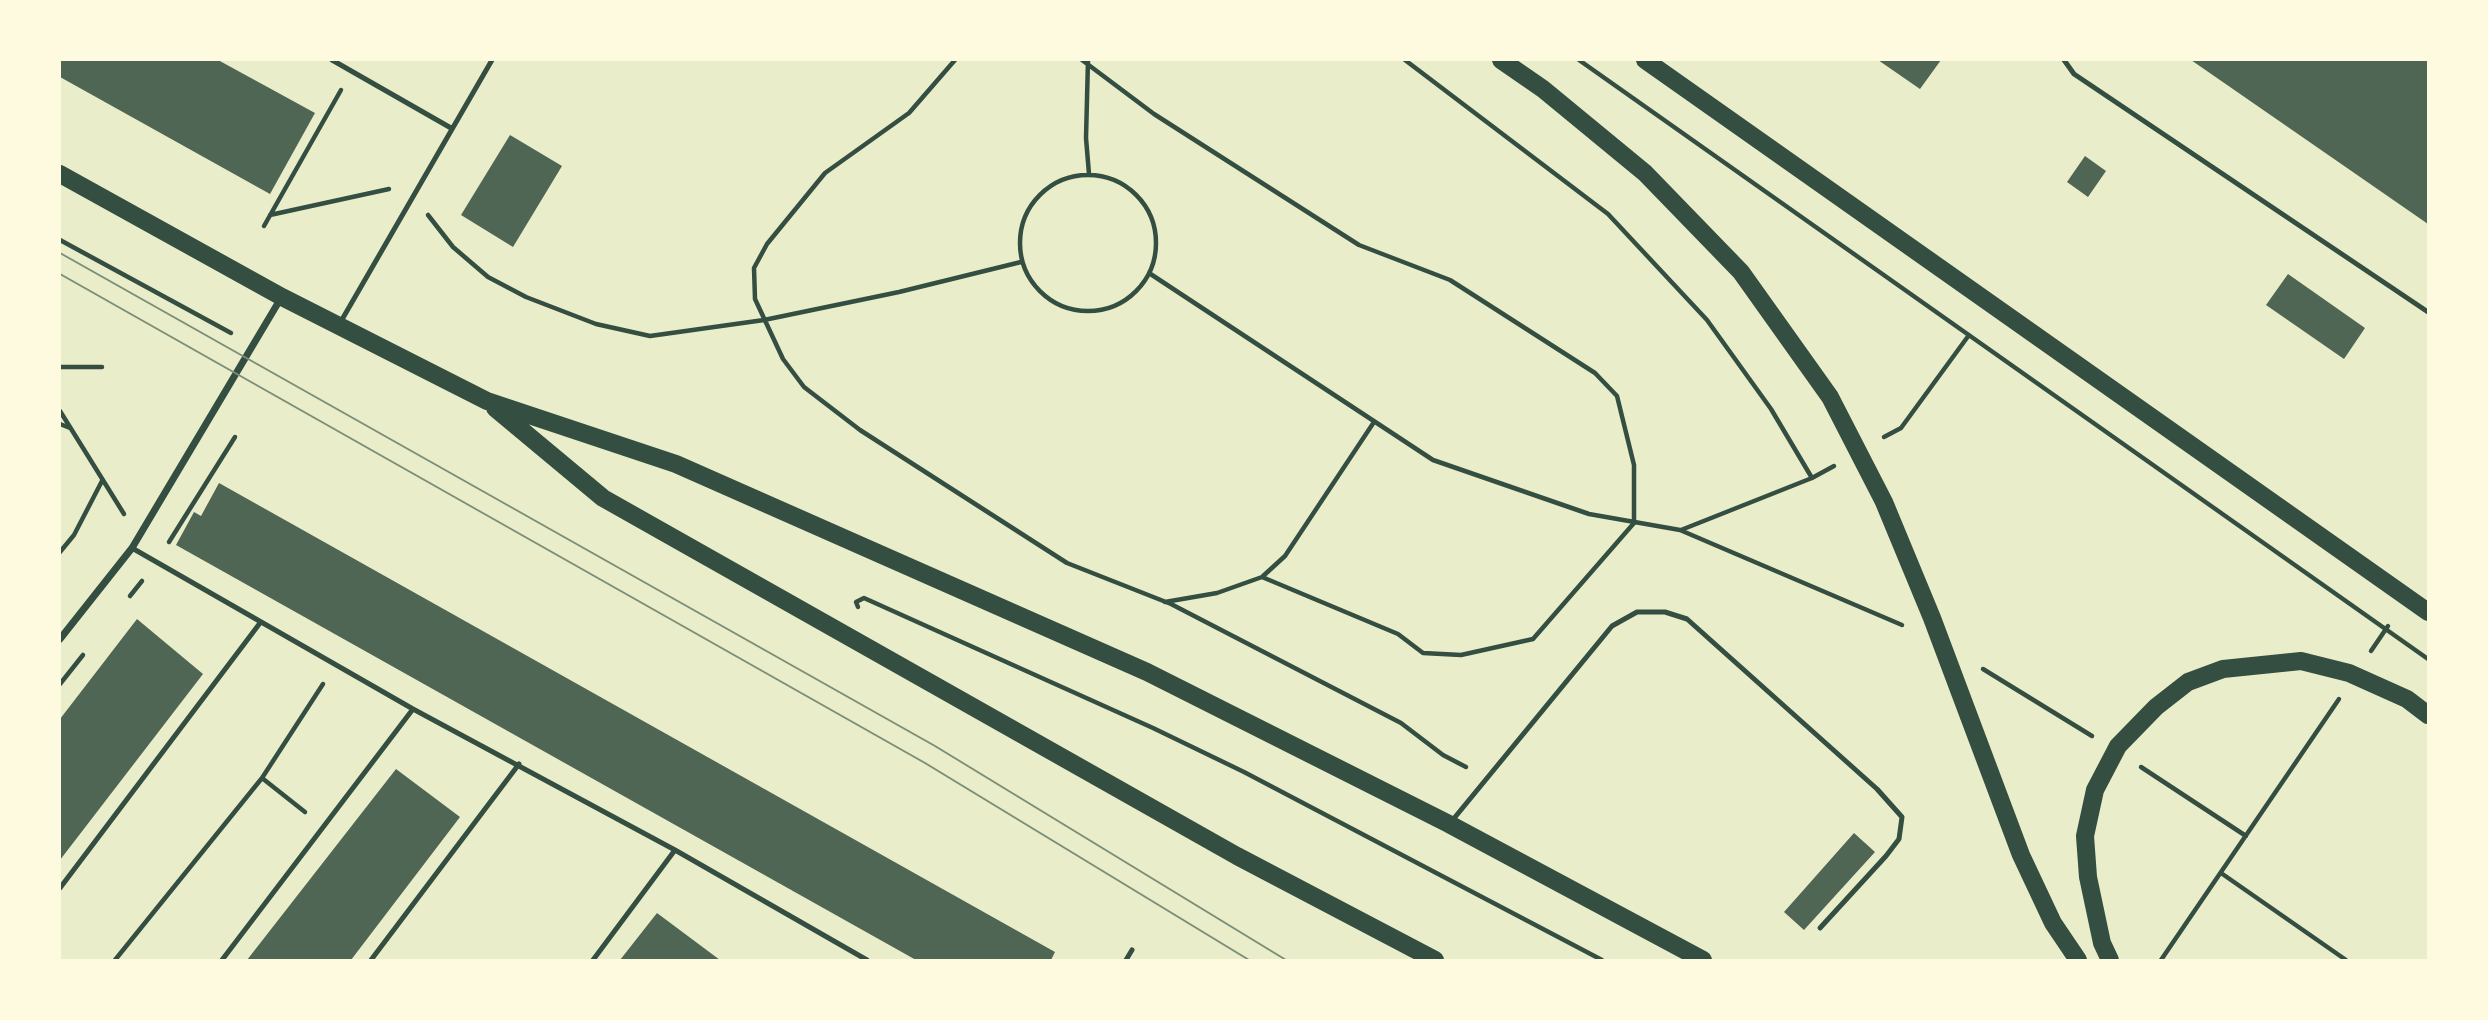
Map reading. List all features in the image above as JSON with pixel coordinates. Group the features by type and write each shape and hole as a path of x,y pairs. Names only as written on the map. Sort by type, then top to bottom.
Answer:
{"main road":[{"path":"1501,60 1543,89 1645,173 1741,272 1830,397 1884,502 1932,618 2021,855 2053,923 2078,961"},
{"path":"1645,60 2428,612"},
{"path":"60,174 282,297 487,401 676,464 1147,672 1449,824 1703,961"},
{"path":"487,401 603,498 1237,856 1435,961"},
{"path":"2110,961 2102,943 2088,877 2085,836 2095,790 2118,746 2156,706 2188,682 2223,669 2301,661 2349,673 2407,699 2428,715"}],"street":[{"path":"60,639 134,545 282,297"}],"lane":[{"path":"332,60 452,128"},
{"path":"339,326 492,60"},
{"path":"2064,60 2074,74 2428,313"},
{"path":"134,545 260,623 675,850 867,961"},
{"path":"1449,824 1612,626 1637,612 1665,612 1687,619 1877,789 1902,817 1899,839 1820,928"},
{"path":"60,888 260,623"},
{"path":"222,961 413,709"},
{"path":"371,961 519,764"},
{"path":"593,961 675,850"},
{"path":"1126,961 1132,950"}],"path":[{"path":"954,60 909,113 825,173 767,244 754,268 755,299 783,359 804,387 860,430 1067,563 1164,602 1401,723 1443,755 1485,777"},
{"path":"1082,60 1088,61 1154,114 1359,245 1450,280 1595,373 1617,397 1634,464 1634,523 1533,639 1461,654 1423,653 1398,634 1262,577"},
{"path":"1405,60 1608,214 1707,320 1771,409 1812,478"},
{"path":"1579,60 2387,627 2428,659"},
{"path":"1088,61 1086,138 1089,174"},
{"path":"264,226 353,71"},
{"path":"1089,174 1112,178 1132,190 1146,208 1155,228 1156,251 1149,273 1138,290 1122,303 1102,310 1082,312 1062,307 1044,296 1030,281 1021,262 1020,230 1033,201 1058,181 1089,174"},
{"path":"270,215 395,188 413,196 453,247 488,277 526,297 596,324 650,336 764,320 899,292 1021,262"},
{"path":"60,240 253,345"},
{"path":"1149,273 1433,460 1589,514 1680,530 1883,614 1906,627"},
{"path":"60,367 102,367"},
{"path":"60,411 126,518 134,545"},
{"path":"1164,602 1217,593 1262,577 1285,556 1374,422"},
{"path":"60,424 71,429"},
{"path":"60,552 75,535 103,480"},
{"path":"860,611 856,602 864,598 1092,699 1244,772 1602,961"},
{"path":"2370,652 2387,627"},
{"path":"1974,664 2015,686 2104,744"},
{"path":"115,961 262,778 335,665"},
{"path":"2161,961 2347,687"},
{"path":"2137,765 2246,836"},
{"path":"262,778 324,826"},
{"path":"2221,873 2346,961"}],"building":[{"path":"60,60 218,60 315,113 270,194 60,77"},
{"path":"1878,60 1941,60 1920,89"},
{"path":"2191,60 2428,60 2428,224"},
{"path":"510,135 562,166 513,247 461,215"},
{"path":"2085,156 2106,171 2088,197 2067,182"},
{"path":"2288,274 2365,328 2344,359 2266,305"},
{"path":"219,483 1055,952 1051,960 916,960 176,545 194,512 201,516"},
{"path":"137,619 203,674 60,860 60,719"},
{"path":"396,769 460,817 351,960 247,960"},
{"path":"1854,833 1875,852 1804,930 1784,912"},
{"path":"657,913 720,960 620,960"}],"tram line":[{"path":"60,253 935,746 1286,960"},
{"path":"60,274 925,763 1249,960"}]}
